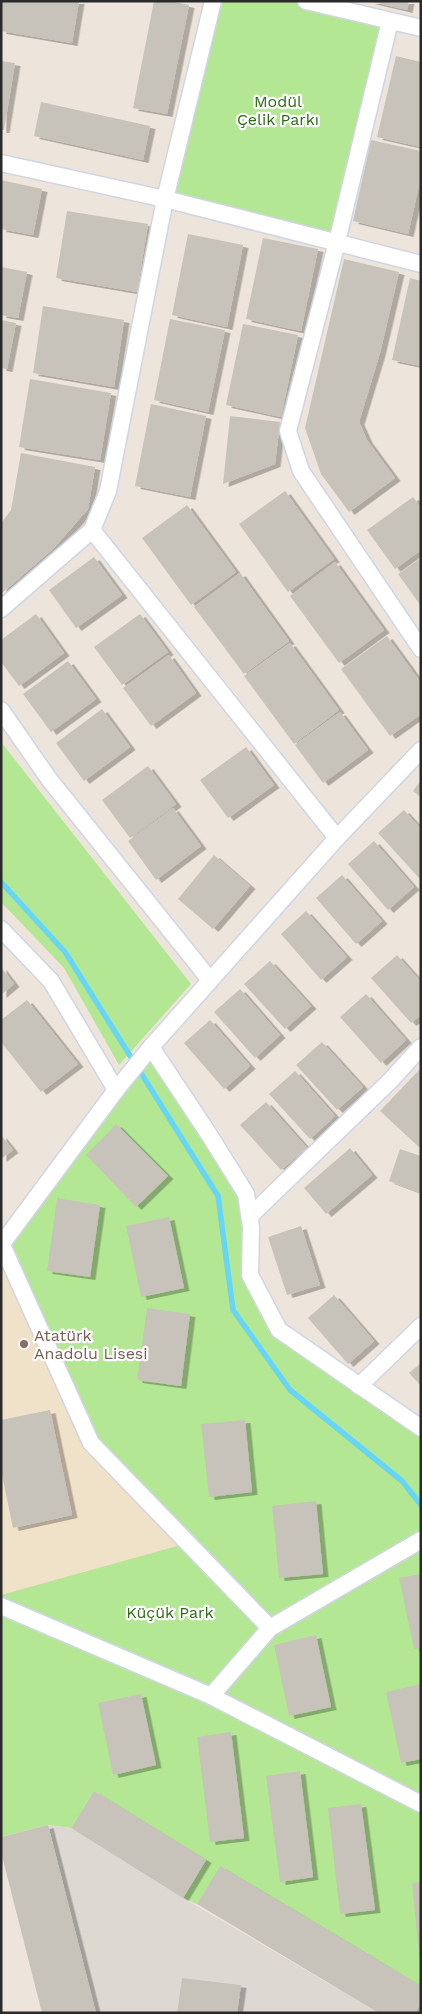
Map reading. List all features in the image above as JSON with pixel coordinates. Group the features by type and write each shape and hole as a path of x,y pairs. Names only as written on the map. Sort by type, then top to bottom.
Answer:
{"street":[{"path":"1,609 92,530 108,491 165,198 213,1"},
{"path":"306,1 421,28"},
{"path":"390,21 337,242 288,431 301,471 421,648"},
{"path":"1,163 165,198 421,264"},
{"path":"92,530 337,838"},
{"path":"1,710 48,779 210,980"},
{"path":"270,1628 91,1443 2,1245 116,1090 151,1047 337,838 421,750"},
{"path":"1,929 50,981 116,1090"},
{"path":"151,1047 246,1194 251,1227 250,1275 279,1330 421,1428"},
{"path":"250,1216 390,1081 421,1047"},
{"path":"358,1386 421,1326"},
{"path":"211,1696 270,1628 421,1540"},
{"path":"1,1606 211,1696 421,1804"}],"shaded area":[{"name":"Atatürk Anadolu Lisesi","path":"1,1245 188,1543 1,1595"},
{"path":"48,1825 71,1828 183,1898 379,2013 237,2013 240,1985 182,1978 177,2013 96,2013"}],"green space":[{"name":"Modül Çelik Parkı","path":"213,1 306,1 390,21 337,242 165,199"},
{"path":"1,742 191,984 119,1065 64,968 1,902"},
{"name":"Küçük Park","path":"151,1047 246,1194 250,1275 279,1330 421,1428 421,1986 220,1867 197,1904 183,1898 206,1860 94,1791 71,1828 48,1825 1,1837 1,1595 188,1543 91,1443 2,1245"}],"building":[{"path":"1,1 79,1 72,43 1,31"},
{"path":"154,1 170,1 189,5 167,114 133,108"},
{"path":"369,1 409,1 407,10"},
{"path":"396,56 421,62 421,147 377,137"},
{"path":"1,61 15,63 4,130 1,130"},
{"path":"41,102 150,126 143,160 34,136"},
{"path":"371,140 421,151 421,177 408,234 353,221"},
{"path":"1,180 42,189 33,235 1,229"},
{"path":"67,211 148,224 137,292 56,278"},
{"path":"188,234 243,245 227,327 172,315"},
{"path":"263,238 318,249 301,331 246,319"},
{"path":"344,259 399,272 380,353 359,422 367,440 395,478 349,512 321,474 305,428"},
{"path":"1,267 27,272 18,318 1,315"},
{"path":"410,278 421,281 421,366 392,360"},
{"path":"43,306 124,320 114,387 33,373"},
{"path":"170,319 225,330 208,412 154,400"},
{"path":"1,320 16,323 7,369 1,368"},
{"path":"243,324 298,335 281,417 226,405"},
{"path":"30,379 111,393 100,460 19,447"},
{"path":"151,404 206,416 190,497 135,486"},
{"path":"230,416 280,422 275,464 223,484"},
{"path":"21,453 95,467 88,509 54,548 1,594 1,523 11,510"},
{"path":"285,491 334,559 288,592 239,524"},
{"path":"413,497 421,508 421,550 395,569 367,530"},
{"path":"187,505 236,572 191,605 142,538"},
{"path":"94,557 122,595 76,628 49,590"},
{"path":"421,558 421,606 398,574"},
{"path":"335,562 384,630 339,663 290,596"},
{"path":"240,573 289,641 244,674 194,607"},
{"path":"36,614 64,653 19,686 1,662 1,640"},
{"path":"140,614 168,652 122,685 94,647"},
{"path":"387,636 421,683 421,714 390,736 341,669"},
{"path":"290,643 339,710 294,744 244,676"},
{"path":"169,655 196,693 151,726 123,688"},
{"path":"68,661 96,699 51,732 23,694"},
{"path":"102,709 130,747 84,781 56,743"},
{"path":"340,712 368,750 323,783 295,745"},
{"path":"246,747 274,785 228,818 200,780"},
{"path":"148,766 176,804 130,838 102,800"},
{"path":"421,780 421,797 413,791"},
{"path":"173,808 201,846 156,880 128,841"},
{"path":"404,810 421,829 421,877 419,878 378,833"},
{"path":"374,841 414,887 388,910 348,864"},
{"path":"214,855 250,886 213,929 178,899"},
{"path":"342,875 382,921 356,944 316,898"},
{"path":"306,911 347,957 321,980 281,934"},
{"path":"397,955 421,982 421,1015 411,1023 371,978"},
{"path":"270,961 311,1006 285,1029 244,984"},
{"path":"1,967 14,984 1,995"},
{"path":"240,989 280,1035 255,1058 214,1012"},
{"path":"366,994 406,1040 381,1063 340,1017"},
{"path":"27,1000 78,1064 41,1092 1,1042 1,1020"},
{"path":"210,1020 250,1066 224,1089 184,1043"},
{"path":"322,1042 363,1087 337,1110 296,1065"},
{"path":"421,1068 421,1149 380,1111"},
{"path":"295,1071 335,1116 310,1139 269,1094"},
{"path":"266,1102 307,1148 281,1170 240,1125"},
{"path":"116,1124 168,1176 136,1207 86,1155"},
{"path":"1,1135 13,1150 1,1159"},
{"path":"350,1148 372,1175 326,1214 304,1188"},
{"path":"400,1149 421,1156 421,1193 389,1181"},
{"path":"57,1198 100,1205 90,1277 47,1271"},
{"path":"169,1217 184,1288 141,1297 126,1226"},
{"path":"301,1226 320,1285 287,1295 268,1237"},
{"path":"334,1295 374,1341 348,1364 308,1318"},
{"path":"147,1308 190,1314 181,1386 137,1380"},
{"path":"421,1363 421,1386 409,1373"},
{"path":"50,1410 72,1515 13,1528 1,1470 1,1420"},
{"path":"245,1420 252,1492 209,1497 201,1424"},
{"path":"316,1501 323,1574 279,1578 272,1506"},
{"path":"421,1574 421,1648 414,1649 399,1578"},
{"path":"316,1635 331,1707 289,1716 274,1645"},
{"path":"421,1684 421,1759 401,1763 386,1692"},
{"path":"141,1694 156,1765 113,1775 98,1703"},
{"path":"231,1732 244,1838 210,1842 197,1737"},
{"path":"300,1771 313,1877 280,1882 266,1776"},
{"path":"94,1791 206,1860 183,1898 71,1828"},
{"path":"361,1804 375,1910 340,1914 328,1808"},
{"path":"48,1825 96,2013 42,2013 1,1852 1,1837"},
{"path":"220,1866 421,1986 421,2003 415,2013 379,2013 197,1904"},
{"path":"421,1882 421,1955 419,1955 412,1883"},
{"path":"182,1978 241,1985 237,2013 177,2013"}],"waterway":[{"path":"1,882 65,952 218,1196 233,1310 290,1390 402,1481 421,1505"}],"place":[{"name":"Atatürk Anadolu Lisesi","path":"24,1344"}]}
